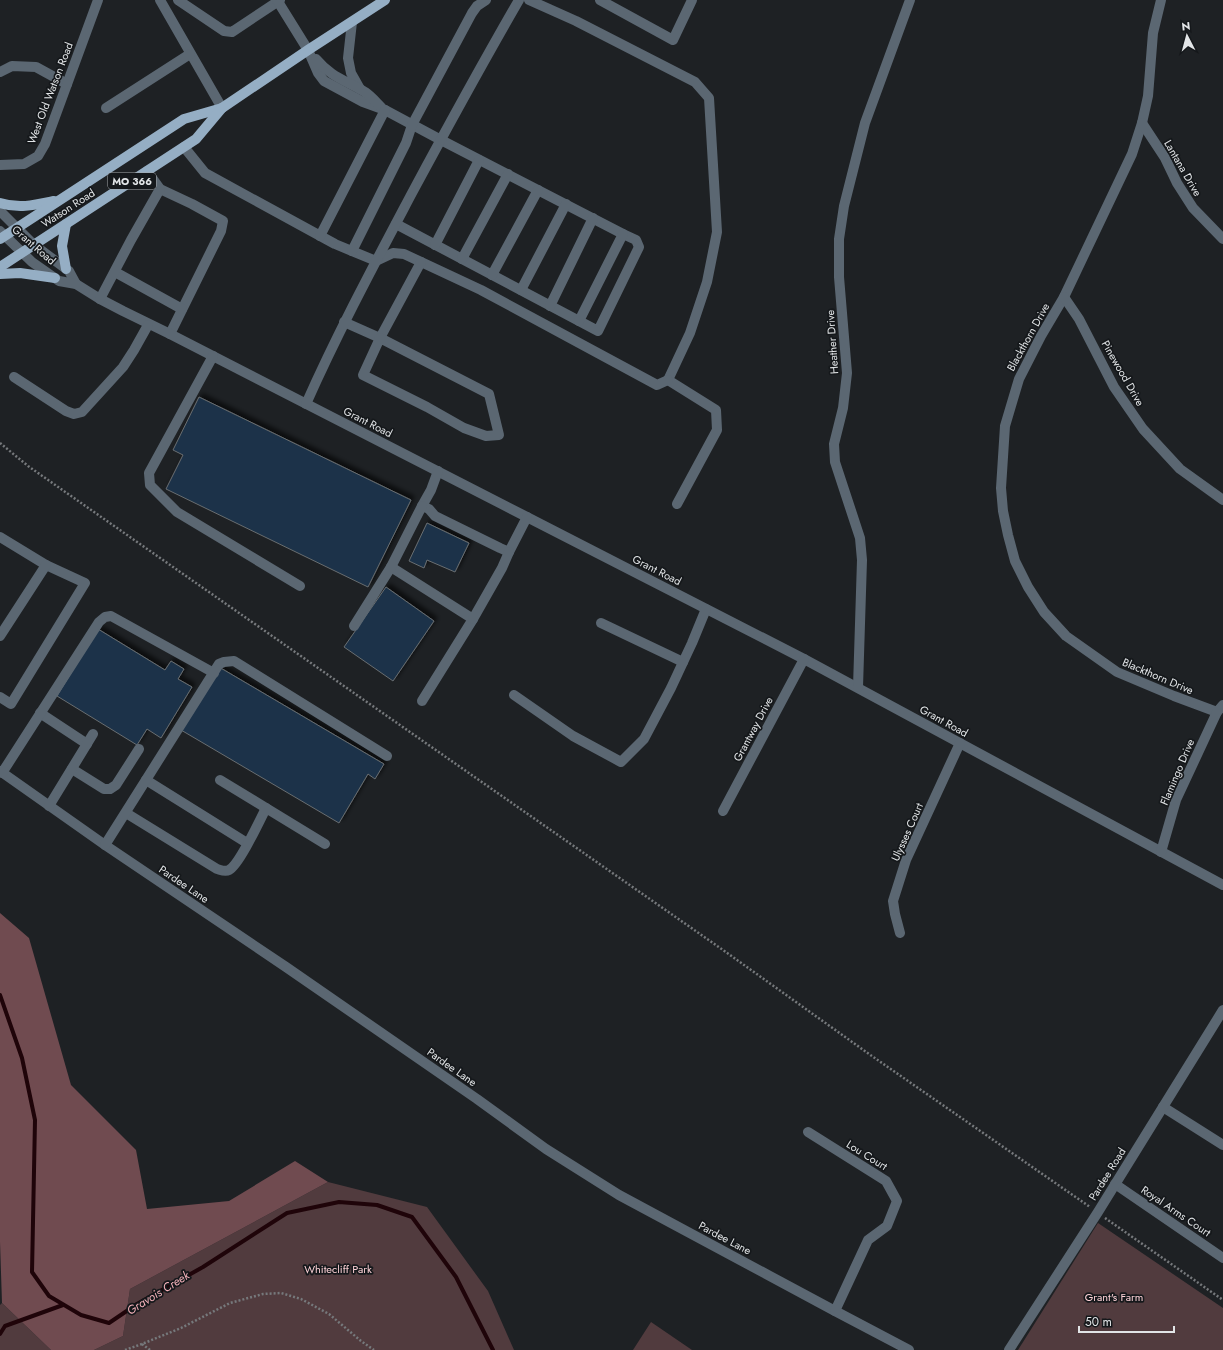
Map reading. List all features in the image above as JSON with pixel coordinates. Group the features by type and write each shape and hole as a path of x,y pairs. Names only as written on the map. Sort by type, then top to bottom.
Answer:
{"main road":[{"name":"Watson Road","path":"0,267 196,139 222,108 385,0"},
{"name":"Watson Road","path":"1,235 16,228 184,119 222,108"},
{"path":"0,203 7,206 25,207 60,200"},
{"path":"66,224 62,246 66,269"},
{"path":"0,274 20,273 55,278"}],"street":[{"name":"West Old Watson Road","path":"0,165 24,164 38,156 45,144 98,0"},
{"path":"160,0 222,108"},
{"path":"178,0 224,31 232,32 278,1 308,50 318,73 324,81 363,102 385,110 636,240 639,246 598,331 396,224"},
{"path":"352,251 406,143 412,125 472,13 477,6 486,0"},
{"path":"306,404 344,322 376,261 518,0"},
{"path":"184,147 205,173 320,236 376,261 393,253 404,254 481,290 658,385 668,380 690,333 707,282 717,232 709,98 694,82 576,21 529,0"},
{"path":"600,0 673,40 692,0"},
{"name":"Heather Drive","path":"858,687 862,560 860,538 835,462 834,444 843,408 847,374 839,276 839,239 844,206 865,123 910,0"},
{"name":"Blackthorn Drive","path":"1161,0 1153,34 1148,96 1142,123 1132,154 1064,297 1041,336 1019,379 1005,426 1000,488 1006,529 1015,561 1028,587 1044,612 1066,636 1117,672 1174,696 1220,709"},
{"path":"352,22 348,58 351,72 360,90"},
{"path":"308,50 324,69 333,76 366,93 385,110"},
{"path":"106,108 190,54"},
{"path":"0,72 12,66 36,68 67,84"},
{"path":"320,236 385,110"},
{"name":"Lantana Drive","path":"1142,123 1165,158 1177,183 1192,208 1223,239"},
{"path":"434,245 479,160"},
{"path":"147,171 160,189 223,221 221,232 170,334"},
{"path":"462,259 508,174"},
{"path":"100,299 160,189"},
{"path":"492,275 538,190"},
{"path":"521,290 566,204"},
{"name":"Grant Road","path":"0,211 34,245 66,269 76,284"},
{"path":"550,306 593,218"},
{"path":"579,321 623,234"},
{"name":"Grant Road","path":"1,235 59,281 76,284 100,299 148,324 858,687 1223,885"},
{"path":"344,322 380,338 489,394 499,435 486,436 464,428 427,407 363,375 380,338 421,262"},
{"path":"115,272 182,309"},
{"name":"Pinewood Drive","path":"1064,297 1079,319 1114,387 1143,429 1180,469 1223,500"},
{"path":"14,377 66,412 74,414 82,412 123,367 148,324"},
{"path":"212,356 149,473 150,485 177,512 300,586"},
{"path":"668,380 716,410 717,430 677,504"},
{"path":"354,626 391,567 431,490 438,471"},
{"path":"422,506 428,509 435,516 509,552"},
{"path":"422,700 473,619 502,568 527,517"},
{"path":"0,536 46,565 85,583 11,704 0,697"},
{"path":"0,636 46,565"},
{"path":"391,567 473,619"},
{"path":"514,695 573,736 622,762 644,739 671,688 706,609"},
{"path":"1,772 99,622 105,617 111,616 214,673"},
{"path":"601,623 683,662"},
{"name":"Grantway Drive","path":"723,810 804,659"},
{"path":"105,845 219,664 224,662 234,661 387,756"},
{"name":"Flamingo Drive","path":"1161,852 1176,800 1220,709"},
{"path":"40,713 87,744"},
{"path":"49,806 93,734"},
{"name":"Ulysses Court","path":"900,933 893,900 906,860 960,743"},
{"path":"72,768 104,789 110,789 116,785 138,750"},
{"name":"Pardee Lane","path":"1,772 105,845 286,967 477,1099 546,1149 619,1195 834,1311 910,1350"},
{"path":"146,780 247,843"},
{"path":"220,780 325,844"},
{"path":"126,813 217,869 224,871 230,869 238,861 266,808"},
{"name":"Pardee Road","path":"1010,1350 1223,1010"},
{"path":"1163,1107 1223,1145"},
{"name":"Lou Court","path":"808,1132 886,1181 897,1201 887,1226 868,1240 834,1311"},
{"name":"Royal Arms Court","path":"1115,1184 1223,1258"}],"path":[{"path":"0,443 34,471 1092,1209"},
{"path":"1103,1216 1223,1300"},
{"path":"125,1350 182,1328 230,1303 263,1294 281,1293 301,1299 329,1314 374,1350"},
{"path":"142,1344 150,1350"}],"green space":[{"name":"Whitecliff Park","path":"328,1182 427,1207 488,1291 514,1350 94,1350 123,1336 130,1289"},
{"name":"Grant's Farm","path":"1098,1223 1223,1308 1223,1350 1018,1350"},
{"path":"2,1303 51,1350 0,1350 0,1305"},
{"path":"651,1322 692,1350 633,1350"}],"shaded area":[{"path":"0,913 29,938 71,1085 136,1150 147,1209 229,1201 295,1161 328,1182 130,1289 123,1336 94,1350 51,1350 2,1303 0,1242"}],"building":[{"path":"199,397 411,500 368,587 166,489 183,455 173,450"},
{"path":"427,523 469,543 455,572 427,560 424,568 409,561"},
{"path":"386,587 434,621 393,681 344,647"},
{"path":"98,629 165,670 171,661 184,669 178,679 192,687 161,738 147,729 137,745 57,696"},
{"path":"219,667 384,764 375,779 368,774 339,823 181,730"}],"waterway":[{"name":"Gravois Creek","path":"0,995 22,1058 35,1120 32,1272 49,1296 81,1315 109,1323 137,1304 203,1267 287,1213 339,1202 377,1205 412,1217 456,1277 493,1350"},
{"path":"0,1334 5,1326 63,1305"}]}
